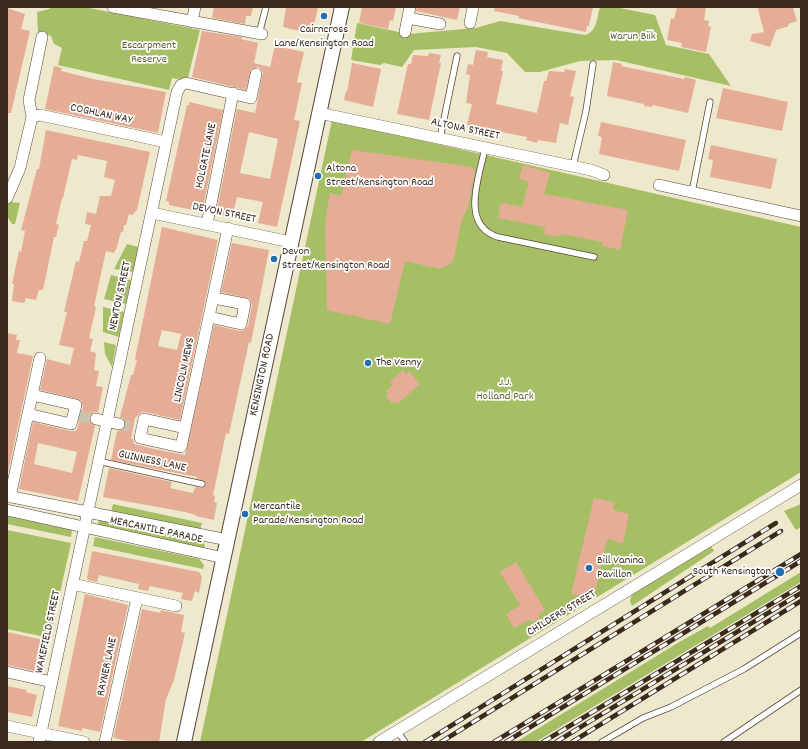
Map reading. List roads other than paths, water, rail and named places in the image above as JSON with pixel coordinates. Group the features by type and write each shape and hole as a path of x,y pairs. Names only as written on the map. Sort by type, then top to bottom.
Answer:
{"street":[{"path":"192,22 195,7"},
{"name":"KENSINGTON ROAD","path":"184,742 342,7"},
{"path":"405,32 410,7"},
{"path":"470,23 473,7"},
{"path":"121,8 260,34"},
{"path":"408,18 440,24"},
{"path":"7,198 18,174 32,117 28,100 42,37"},
{"path":"234,93 251,98 256,74"},
{"name":"NEWTON STREET","path":"87,513 98,461 101,420 152,213 177,92 181,85 187,84 234,93"},
{"name":"HOLGATE LANE","path":"207,224 234,93"},
{"name":"ALTONA STREET","path":"319,113 573,166 604,175"},
{"name":"COGHLAN WAY","path":"32,117 40,115 166,142"},
{"path":"659,185 801,216"},
{"name":"DEVON STREET","path":"152,213 291,242"},
{"name":"LINCOLN MEWS","path":"185,428 144,419 138,428 140,438 181,447 228,228"},
{"path":"210,317 241,324 245,304 214,298"},
{"path":"8,497 40,358"},
{"path":"28,414 71,424 76,415 76,405 32,395"},
{"path":"101,420 119,424"},
{"name":"CHILDERS STREET","path":"379,742 801,485"},
{"name":"MERCANTILE PARADE","path":"8,497 228,540"},
{"name":"MERCANTILE PARADE","path":"7,510 224,558"},
{"path":"84,528 87,513"},
{"name":"WAKEFIELD STREET","path":"40,737 84,528"},
{"path":"72,584 176,606"},
{"name":"RAYNER LANE","path":"105,742 137,598"},
{"path":"7,672 52,682"},
{"path":"7,726 40,737 84,742"}],"lane":[{"path":"260,34 266,7"},
{"path":"440,138 457,56"},
{"path":"573,166 586,111 593,64"},
{"path":"692,192 710,102"},
{"path":"486,148 474,208 477,218 484,229 498,237 594,257"},
{"name":"GUINNESS LANE","path":"98,461 202,484"},
{"path":"602,742 643,718 671,707 744,669 801,633"},
{"path":"724,742 801,690"},
{"path":"397,731 405,742"}],"tunnel":[{"path":"79,416 96,419"},
{"path":"119,424 134,427"}],"railway":[{"path":"425,742 776,523"},
{"path":"441,742 781,531"},
{"path":"494,742 801,554"},
{"path":"506,742 801,561"},
{"path":"543,742 801,586"},
{"path":"556,742 801,593"},
{"path":"572,742 801,601"}],"place":[{"name":"Cairncross Lane/Kensington Road","path":"324,16"},
{"name":"Altona Street/Kensington Road","path":"318,176"},
{"name":"Devon Street/Kensington Road","path":"274,259"},
{"name":"The Venny","path":"368,363"},
{"name":"Mercantile Parade/Kensington Road","path":"245,514"},
{"name":"Bill Vanina Pavillon","path":"589,568"},
{"name":"South Kensington","path":"780,572"}],"park label":[{"name":"Warun Biik","path":"633,37"},
{"name":"Escarpment Reserve","path":"149,53"},
{"name":"J.J. Holland Park","path":"505,390"}]}
